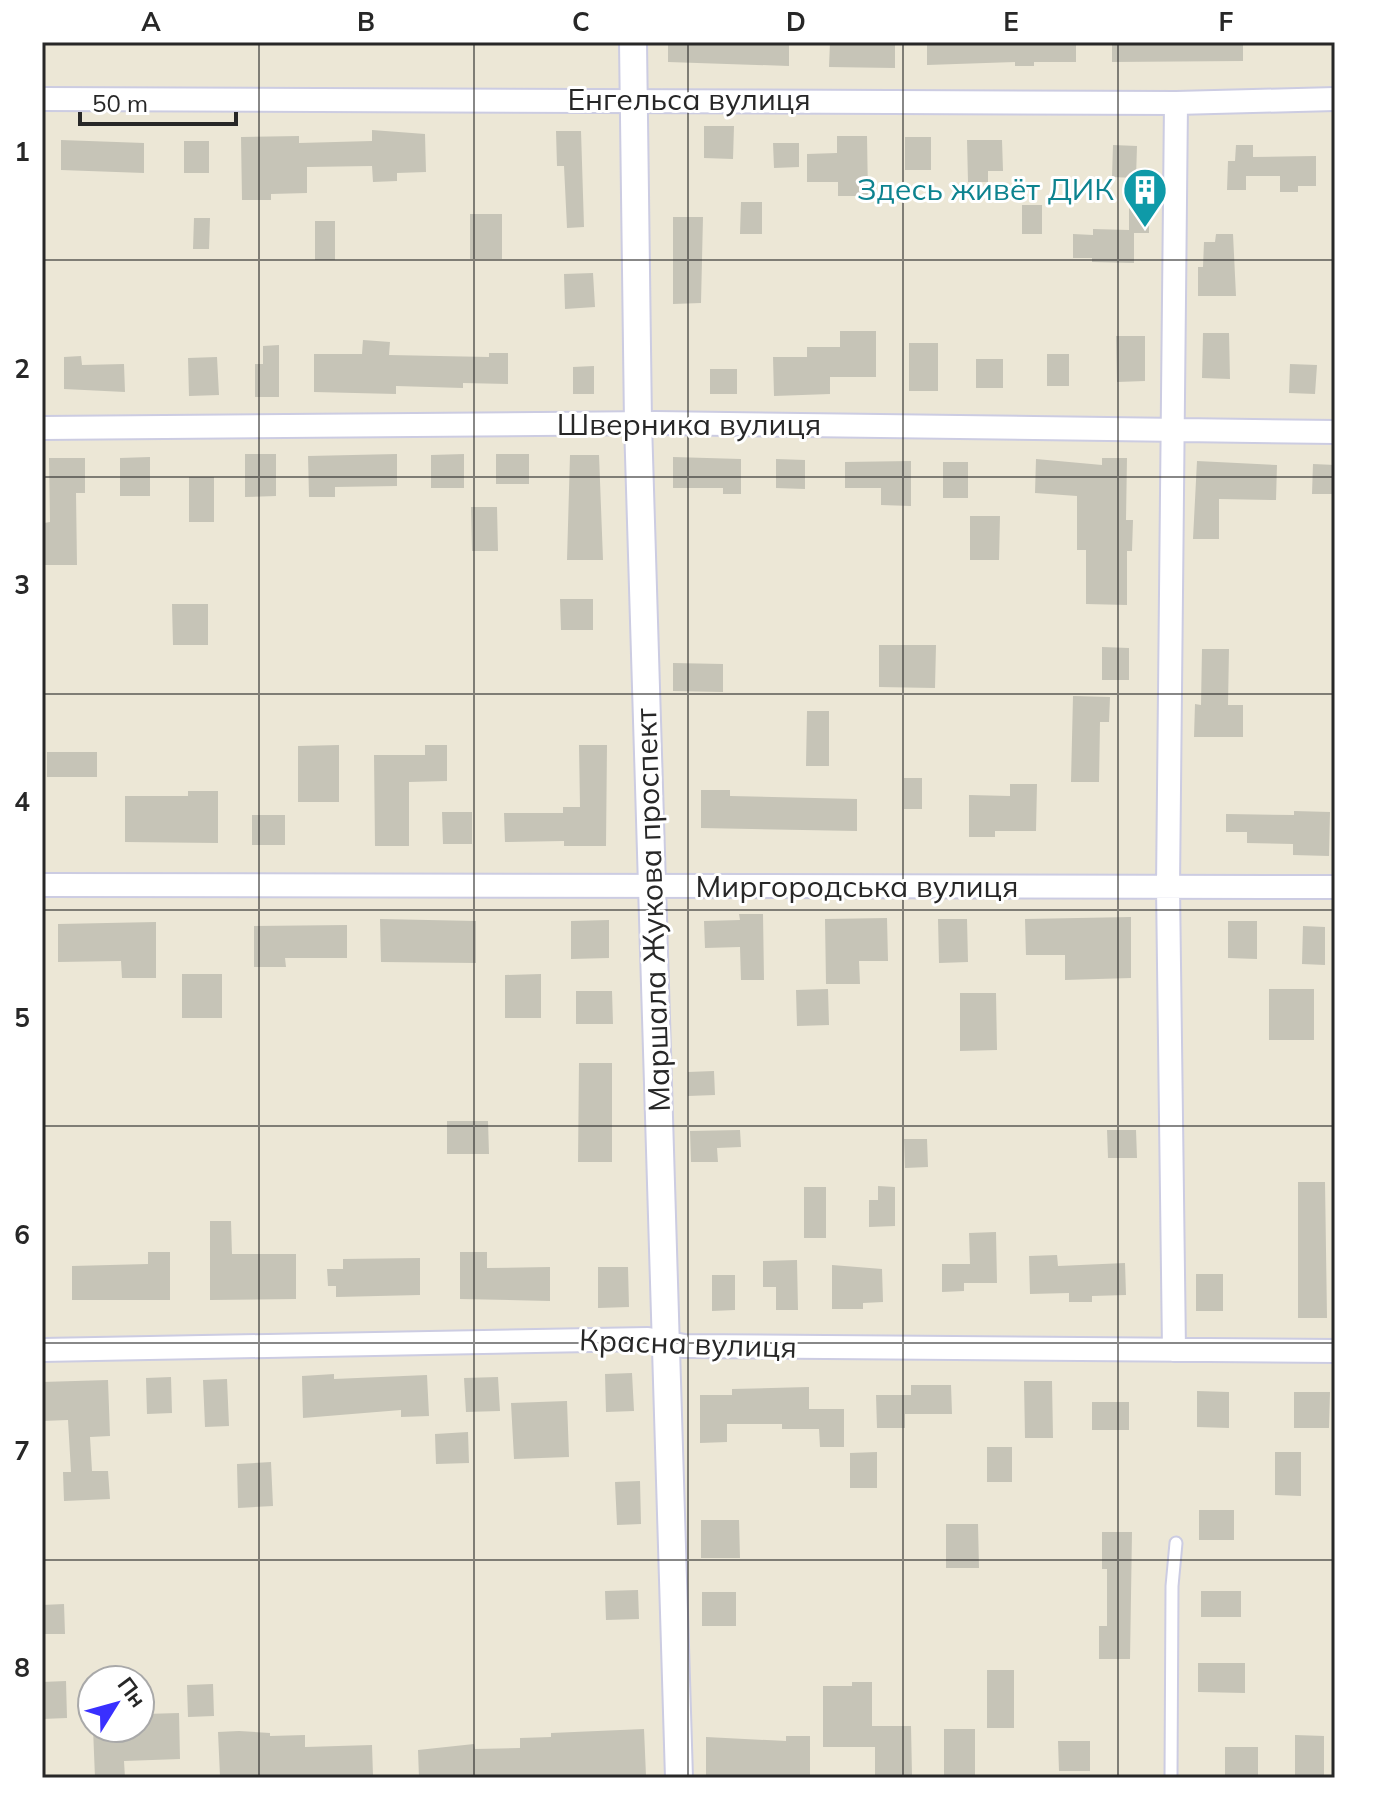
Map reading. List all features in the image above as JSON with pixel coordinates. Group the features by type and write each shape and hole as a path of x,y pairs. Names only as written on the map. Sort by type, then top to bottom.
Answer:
{"street":[{"name":"Маршала Жукова проспект","path":"633,42 638,423 679,1778"},
{"name":"Енгельса вулиця","path":"42,99 1176,103 1335,99"},
{"path":"1174,1350 1168,887 1176,103"},
{"name":"Шверника вулиця","path":"42,428 638,423 1335,432"},
{"name":"Миргородська вулиця","path":"42,885 1335,887"},
{"name":"Красна вулиця","path":"42,1350 648,1339 684,1346 1335,1351"}],"lane":[{"path":"1171,1778 1172,1586 1176,1543"}],"building":[{"path":"668,42 789,42 789,66 668,62"},
{"path":"830,42 895,42 895,68 829,67"},
{"path":"1076,42 1076,62 1034,62 1034,66 1015,66 1015,62 927,65 927,43"},
{"path":"1112,42 1243,42 1243,61 1112,62"},
{"path":"704,126 734,126 733,159 704,158"},
{"path":"372,130 425,134 426,172 397,173 397,181 373,182 372,166 307,167 307,193 271,194 271,200 242,200 241,137 299,136 299,143 372,141"},
{"path":"556,131 581,131 584,227 567,228 564,166 557,166"},
{"path":"837,136 867,136 868,196 838,196 838,182 807,182 807,154 837,153"},
{"path":"905,137 931,137 931,170 905,170"},
{"path":"61,140 144,143 144,173 61,170"},
{"path":"967,140 1002,140 1003,171 988,171 988,182 968,182"},
{"path":"184,141 209,141 209,173 184,173"},
{"path":"773,143 799,143 799,167 774,168"},
{"path":"1113,145 1137,146 1136,178 1112,177"},
{"path":"1236,145 1253,145 1253,157 1316,156 1316,186 1298,186 1298,192 1280,192 1280,176 1246,176 1246,190 1227,190 1228,161 1235,161"},
{"path":"741,202 762,202 762,234 740,234"},
{"path":"1129,203 1149,204 1149,233 1134,233 1134,263 1092,262 1092,258 1073,258 1073,234 1093,235 1093,229 1129,230"},
{"path":"1022,205 1042,205 1042,234 1022,234"},
{"path":"470,214 502,214 502,259 470,259"},
{"path":"673,217 703,217 701,303 673,304"},
{"path":"194,218 210,218 209,249 193,249"},
{"path":"315,221 335,221 335,260 315,260"},
{"path":"1216,234 1233,234 1236,296 1198,296 1198,267 1203,267 1204,242 1215,242"},
{"path":"593,273 595,307 565,309 564,274"},
{"path":"840,331 876,331 876,377 830,377 830,394 774,396 773,357 807,357 807,347 840,347"},
{"path":"1203,333 1229,333 1230,379 1202,378"},
{"path":"1116,336 1145,336 1145,381 1117,382"},
{"path":"363,340 390,342 389,355 489,357 489,353 508,353 508,384 463,383 463,388 396,386 396,394 314,392 314,354 362,354"},
{"path":"909,343 938,343 938,391 909,391"},
{"path":"279,345 279,397 255,397 255,364 263,364 263,346"},
{"path":"1047,354 1069,354 1069,386 1047,386"},
{"path":"81,356 82,365 124,364 125,392 64,389 64,357"},
{"path":"217,357 219,395 189,396 188,358"},
{"path":"976,359 1003,359 1003,388 976,388"},
{"path":"1290,364 1317,365 1315,394 1289,393"},
{"path":"594,366 594,394 573,394 573,367"},
{"path":"710,369 737,369 737,394 710,394"},
{"path":"245,454 276,454 276,496 245,497"},
{"path":"397,454 397,486 335,487 335,497 309,497 308,456"},
{"path":"464,454 464,488 431,488 431,455"},
{"path":"496,454 529,454 529,484 496,484"},
{"path":"570,455 599,455 603,560 567,560"},
{"path":"150,457 150,496 120,496 120,458"},
{"path":"673,457 741,459 741,494 723,494 723,488 673,488"},
{"path":"49,458 85,458 85,493 76,493 77,565 45,565 44,523 50,522"},
{"path":"1102,458 1127,458 1126,520 1133,520 1132,551 1127,551 1127,605 1086,604 1086,550 1077,550 1077,496 1035,493 1036,459 1102,465"},
{"path":"776,459 805,460 805,489 776,488"},
{"path":"911,461 911,506 881,505 881,488 845,488 845,462"},
{"path":"1197,461 1277,465 1276,500 1219,499 1219,539 1193,539"},
{"path":"943,462 968,462 968,498 943,498"},
{"path":"1313,464 1335,465 1335,494 1312,494"},
{"path":"189,477 214,477 214,522 189,522"},
{"path":"471,507 497,507 498,551 472,551"},
{"path":"970,516 1000,516 999,560 970,560"},
{"path":"560,599 593,599 593,630 561,630"},
{"path":"172,604 208,604 208,645 173,645"},
{"path":"879,645 936,645 935,688 879,687"},
{"path":"1102,647 1129,648 1129,680 1102,680"},
{"path":"1202,649 1229,649 1228,705 1243,705 1243,737 1194,737 1195,704 1201,705"},
{"path":"673,663 723,664 723,692 673,691"},
{"path":"1073,696 1110,697 1109,722 1100,722 1099,782 1071,782"},
{"path":"807,711 829,711 829,766 806,766"},
{"path":"339,745 339,802 298,802 298,746"},
{"path":"425,745 447,745 447,781 409,782 409,846 375,846 374,755 425,755"},
{"path":"579,745 607,745 606,846 564,846 564,841 505,842 504,813 563,813 563,807 580,807"},
{"path":"47,752 97,752 97,777 47,777"},
{"path":"904,778 922,778 922,809 904,809"},
{"path":"1010,784 1037,784 1036,831 995,831 995,837 969,837 969,795 1010,796"},
{"path":"701,790 730,790 730,796 857,799 857,831 701,828"},
{"path":"188,791 218,791 218,843 125,842 125,796 188,796"},
{"path":"1294,811 1330,812 1329,856 1293,855 1293,844 1247,843 1247,832 1226,832 1226,814 1294,815"},
{"path":"442,812 472,812 472,844 443,844"},
{"path":"252,815 285,815 285,845 252,845"},
{"path":"739,914 763,914 764,980 741,980 740,947 705,948 704,921 740,920"},
{"path":"1131,917 1131,978 1065,980 1065,955 1026,955 1025,919"},
{"path":"887,918 888,961 859,961 860,984 826,984 825,919"},
{"path":"380,919 476,921 476,963 381,962"},
{"path":"938,919 967,919 968,962 939,963"},
{"path":"609,920 609,958 571,959 571,921"},
{"path":"1228,921 1257,921 1257,959 1228,958"},
{"path":"156,922 156,978 122,978 121,961 58,962 58,924"},
{"path":"347,925 347,958 285,958 286,967 254,967 254,926"},
{"path":"1303,926 1325,927 1325,965 1302,964"},
{"path":"182,974 222,974 222,1018 182,1018"},
{"path":"541,974 541,1018 505,1018 505,975"},
{"path":"828,989 829,1025 797,1026 796,990"},
{"path":"1269,989 1314,989 1314,1040 1269,1040"},
{"path":"576,991 612,991 613,1024 576,1024"},
{"path":"960,993 996,993 997,1050 960,1051"},
{"path":"579,1063 612,1063 612,1162 578,1162"},
{"path":"714,1071 715,1095 688,1096 688,1072"},
{"path":"447,1121 488,1121 489,1154 447,1154"},
{"path":"740,1130 741,1147 717,1148 718,1162 691,1162 690,1131"},
{"path":"1107,1130 1136,1130 1137,1158 1108,1158"},
{"path":"904,1139 927,1139 928,1167 905,1168"},
{"path":"1298,1182 1325,1182 1327,1318 1298,1318"},
{"path":"878,1186 895,1187 895,1226 869,1227 869,1200 878,1200"},
{"path":"804,1187 826,1187 826,1238 804,1238"},
{"path":"210,1221 231,1221 232,1254 296,1254 296,1299 210,1300"},
{"path":"996,1232 997,1283 964,1283 964,1291 942,1292 942,1264 970,1264 969,1233"},
{"path":"148,1252 170,1252 170,1300 72,1300 72,1266 148,1264"},
{"path":"460,1252 487,1252 487,1268 550,1267 550,1301 460,1299"},
{"path":"1057,1255 1058,1266 1125,1263 1126,1295 1092,1296 1092,1302 1069,1302 1069,1293 1030,1294 1029,1256"},
{"path":"420,1258 420,1295 336,1297 336,1286 328,1286 327,1269 343,1269 343,1259"},
{"path":"797,1260 798,1310 776,1310 776,1287 763,1287 763,1261"},
{"path":"832,1265 882,1269 883,1302 863,1303 863,1309 832,1309"},
{"path":"598,1267 628,1267 629,1307 598,1308"},
{"path":"1196,1274 1223,1274 1223,1311 1196,1311"},
{"path":"712,1275 735,1275 735,1310 712,1311"},
{"path":"632,1373 634,1411 606,1412 605,1374"},
{"path":"334,1374 334,1379 427,1375 429,1416 401,1417 401,1410 303,1418 302,1376"},
{"path":"171,1377 172,1413 147,1414 146,1378"},
{"path":"498,1377 500,1411 466,1412 464,1378"},
{"path":"227,1379 229,1426 205,1427 203,1380"},
{"path":"108,1380 110,1436 90,1437 92,1471 108,1471 110,1499 64,1501 63,1472 71,1472 68,1420 42,1421 42,1382"},
{"path":"1024,1381 1052,1381 1053,1438 1025,1438"},
{"path":"911,1385 951,1385 952,1414 905,1414 905,1428 877,1428 876,1395 911,1395"},
{"path":"809,1387 809,1409 844,1409 844,1447 820,1447 819,1429 782,1429 782,1424 727,1424 727,1442 700,1443 700,1395 732,1395 732,1389"},
{"path":"1197,1391 1229,1392 1229,1428 1197,1427"},
{"path":"1294,1392 1330,1392 1329,1428 1294,1428"},
{"path":"567,1401 569,1457 514,1459 511,1403"},
{"path":"1092,1402 1129,1402 1129,1430 1092,1430"},
{"path":"468,1432 469,1463 436,1464 435,1434"},
{"path":"987,1447 1012,1447 1012,1482 987,1482"},
{"path":"877,1452 877,1488 850,1488 850,1453"},
{"path":"1275,1452 1301,1452 1301,1496 1275,1495"},
{"path":"271,1462 273,1506 238,1508 237,1464"},
{"path":"640,1481 641,1524 617,1525 615,1482"},
{"path":"1199,1510 1234,1510 1234,1540 1199,1540"},
{"path":"701,1520 739,1520 740,1558 701,1558"},
{"path":"946,1524 978,1524 979,1568 946,1568"},
{"path":"1102,1532 1132,1532 1130,1659 1099,1659 1099,1626 1107,1626 1107,1569 1102,1569"},
{"path":"638,1590 639,1619 606,1620 605,1591"},
{"path":"1201,1591 1241,1591 1241,1617 1201,1617"},
{"path":"702,1592 736,1592 736,1626 702,1626"},
{"path":"64,1604 65,1634 42,1634 42,1605"},
{"path":"1198,1663 1245,1663 1245,1693 1198,1692"},
{"path":"987,1670 1014,1670 1014,1728 987,1728"},
{"path":"66,1681 67,1718 42,1719 42,1682"},
{"path":"852,1682 872,1682 872,1726 911,1726 912,1776 875,1776 875,1747 823,1747 823,1686 852,1686"},
{"path":"213,1684 214,1716 188,1717 187,1685"},
{"path":"179,1713 180,1759 124,1761 125,1778 95,1778 94,1744 156,1744 156,1714"},
{"path":"644,1729 646,1776 419,1778 418,1750 474,1744 475,1749 520,1748 520,1738 551,1737 551,1733"},
{"path":"944,1729 975,1729 975,1778 944,1777"},
{"path":"218,1732 270,1733 270,1736 305,1735 305,1747 372,1745 373,1776 220,1776"},
{"path":"1295,1735 1324,1736 1324,1776 1295,1776"},
{"path":"786,1736 810,1736 810,1776 706,1778 706,1737 786,1741"},
{"path":"1058,1741 1090,1741 1090,1771 1059,1771"},
{"path":"1225,1747 1258,1747 1258,1778 1225,1778"}],"place":[{"name":"Здесь живёт ДИК","path":"1145,229"}]}
